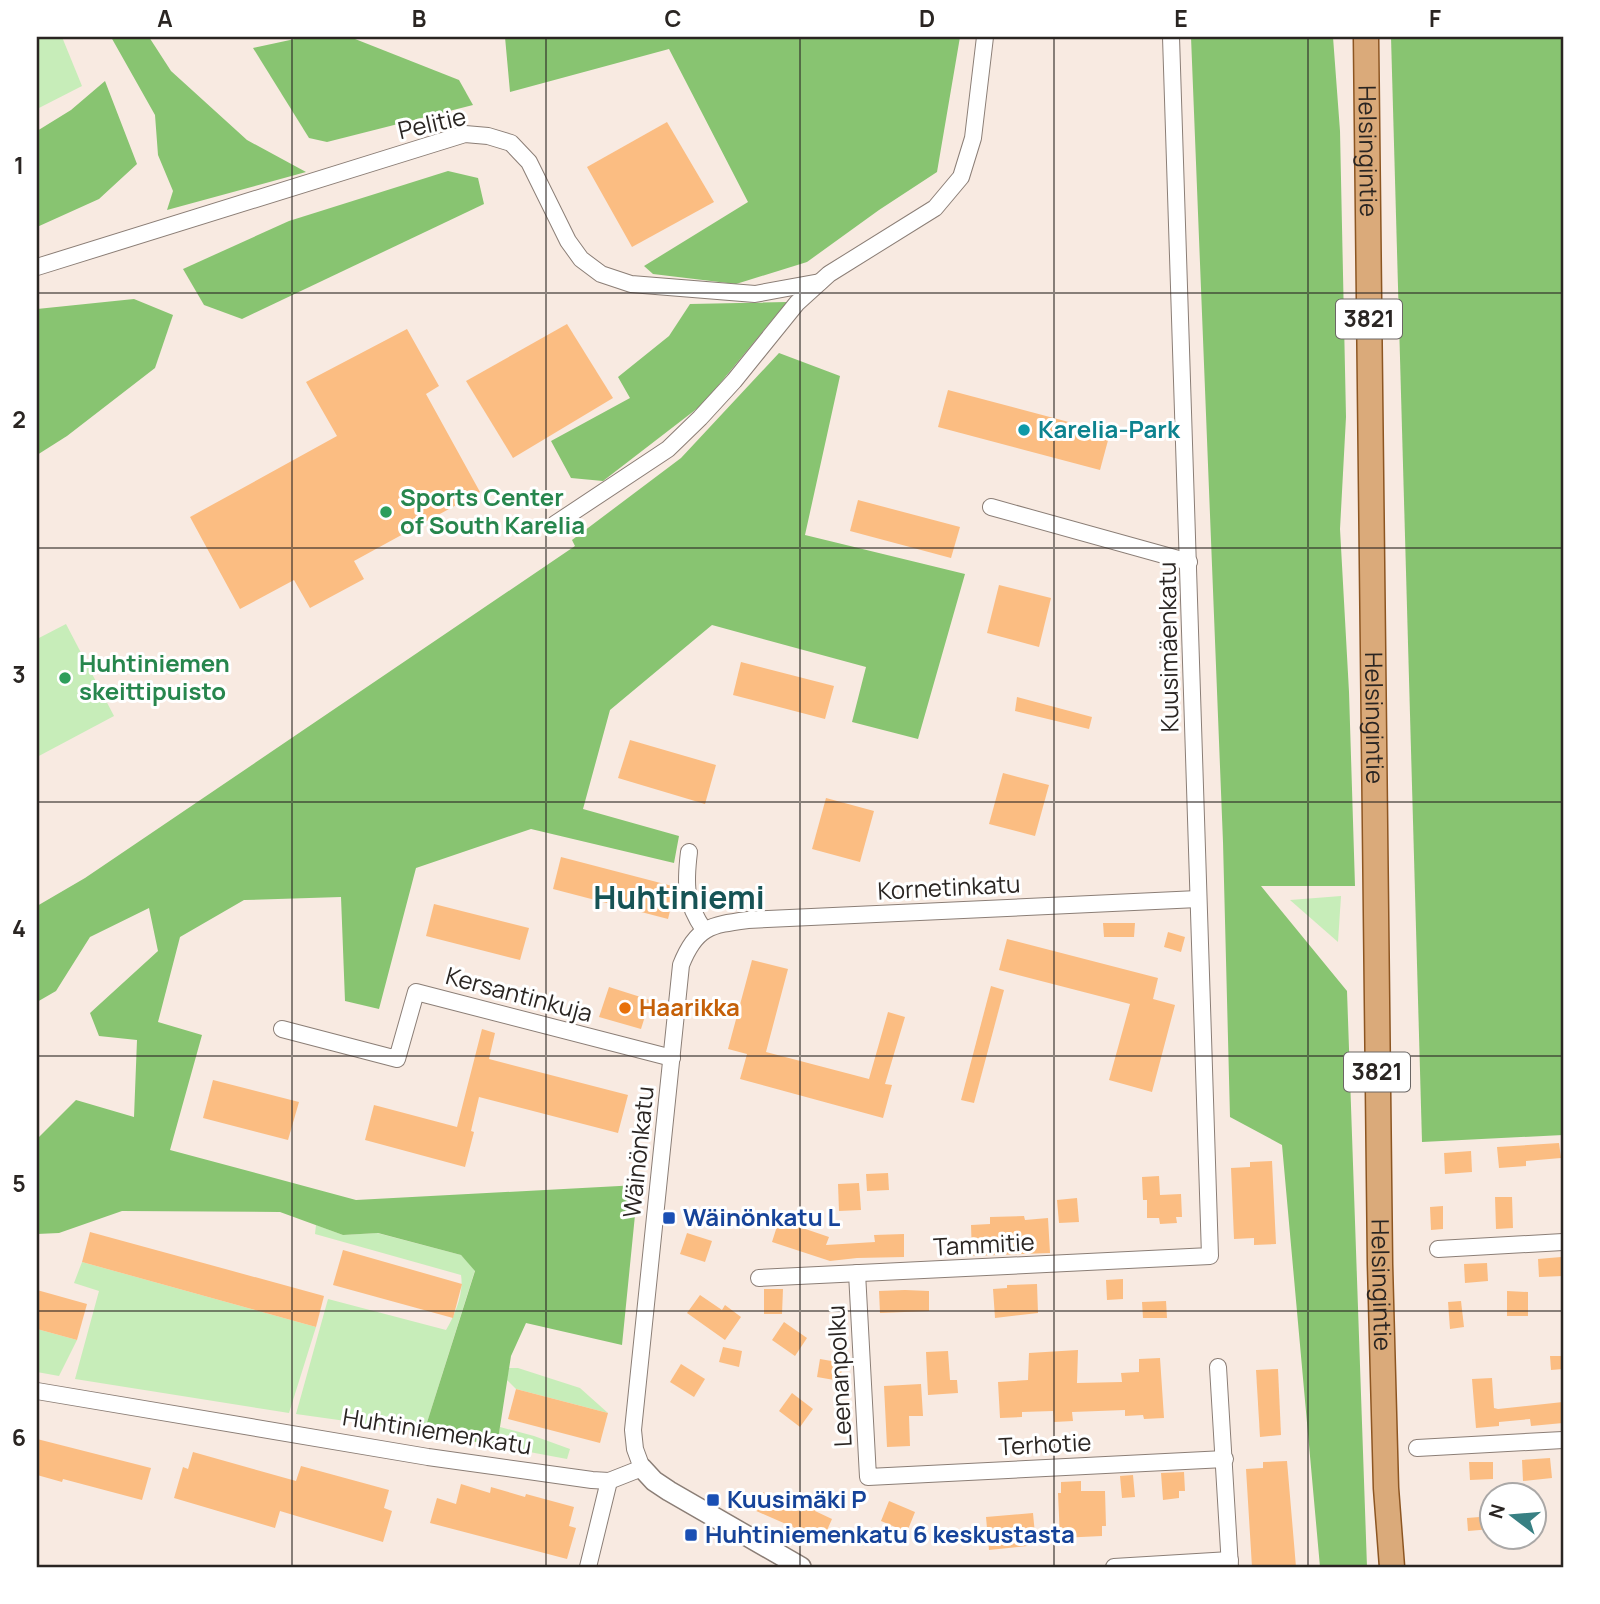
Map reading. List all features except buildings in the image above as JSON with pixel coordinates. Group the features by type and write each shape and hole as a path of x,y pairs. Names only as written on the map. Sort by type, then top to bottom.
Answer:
{"main road":[{"name":"Helsingintie","path":"1366,37 1375,909 1386,1488 1392,1567"},
{"name":"Helsingintie","path":"1385,1400 1409,1567"}],"street":[{"name":"Pelitie","path":"555,524 668,449 701,418 797,303 820,282 935,208 961,177 973,138 985,37"},
{"name":"Kuusimäenkatu","path":"1171,37 1210,1256"},
{"name":"Pelitie","path":"37,267 465,134 488,136 511,143 528,162 568,242 581,259 601,274 631,284 755,294 820,282"},
{"path":"991,507 1189,562"},
{"path":"689,852 685,883 692,912 704,930"},
{"name":"Kornetinkatu","path":"704,930 723,923 748,920 1198,900"},
{"name":"Wäinönkatu","path":"642,1468 635,1449 633,1430 681,965 690,944 704,930"},
{"name":"Kersantinkuja","path":"282,1030 397,1059 416,992 672,1058"},
{"path":"1438,1249 1563,1242"},
{"name":"Tammitie","path":"759,1278 1210,1256"},
{"name":"Leenanpolku","path":"858,1273 868,1477"},
{"path":"1114,1567 1230,1563 1218,1367"},
{"name":"Huhtiniemenkatu","path":"37,1391 428,1457 610,1481 642,1468"},
{"path":"1417,1448 1563,1440"},
{"name":"Terhotie","path":"868,1477 1225,1459"},
{"path":"642,1468 668,1491 801,1567"},
{"path":"588,1567 610,1481"}],"green space":[{"path":"37,37 62,37 82,86 37,109"},
{"path":"111,37 149,37 171,71 247,140 306,172 167,210 173,191 158,155 155,115"},
{"path":"304,37 350,37 459,80 473,105 327,142 309,138 253,48"},
{"path":"505,37 960,37 937,172 807,262 736,284 653,274 644,266 748,202 669,49 510,92"},
{"path":"1191,37 1333,37 1340,131 1346,417 1340,529 1349,692 1355,886 1261,886 1347,991 1367,1567 1320,1567 1282,1145 1230,1117 1223,842"},
{"path":"1391,37 1563,37 1563,1135 1422,1142"},
{"path":"105,81 137,164 99,199 37,227 37,131 71,110"},
{"path":"448,171 478,178 484,204 242,319 204,305 183,269 289,221"},
{"path":"134,299 173,315 155,368 67,436 37,455 37,309"},
{"path":"787,302 703,404 603,481 571,478 551,441 630,398 618,377 669,336 690,304"},
{"path":"779,353 840,376 805,535 965,574 918,739 852,722 866,667 712,625 610,710 583,809 679,836 674,863 531,829 416,868 379,1009 345,1001 341,897 244,900 180,937 158,1022 202,1035 170,1150 356,1200 638,1185 622,1345 526,1323 511,1356 497,1446 424,1432 475,1271 461,1255 378,1233 343,1235 280,1212 122,1211 59,1233 37,1234 37,1139 76,1100 134,1117 137,1040 99,1036 90,1013 158,951 149,908 90,937 56,991 37,1002 37,906 85,878 575,546 572,540 681,458"},
{"name":"Huhtiniemen skeittipuisto","path":"66,624 114,716 37,757 37,639"},
{"path":"1341,896 1338,942 1290,900"},
{"path":"316,1225 343,1235 377,1233 461,1255 475,1270 424,1432 296,1414 328,1299 446,1330 458,1304 461,1275 315,1234"},
{"path":"82,1262 316,1327 289,1413 75,1379 99,1291 74,1283"},
{"path":"37,1329 77,1340 59,1376 37,1372"},
{"path":"509,1368 518,1368 580,1388 608,1413 516,1389 507,1380"},
{"path":"500,1427 570,1449 567,1459 497,1446"}],"place":[{"name":"Karelia-Park","path":"1024,430"},
{"name":"Sports Center of South Karelia","path":"386,512"},
{"name":"Huhtiniemen skeittipuisto","path":"65,678"},
{"name":"Haarikka","path":"625,1008"},
{"name":"Wäinönkatu L","path":"669,1218"},
{"name":"Kuusimäki P","path":"713,1500"},
{"name":"Huhtiniemenkatu 6 keskustasta","path":"691,1535"}],"district":[{"name":"Huhtiniemi","path":"679,898"}]}
